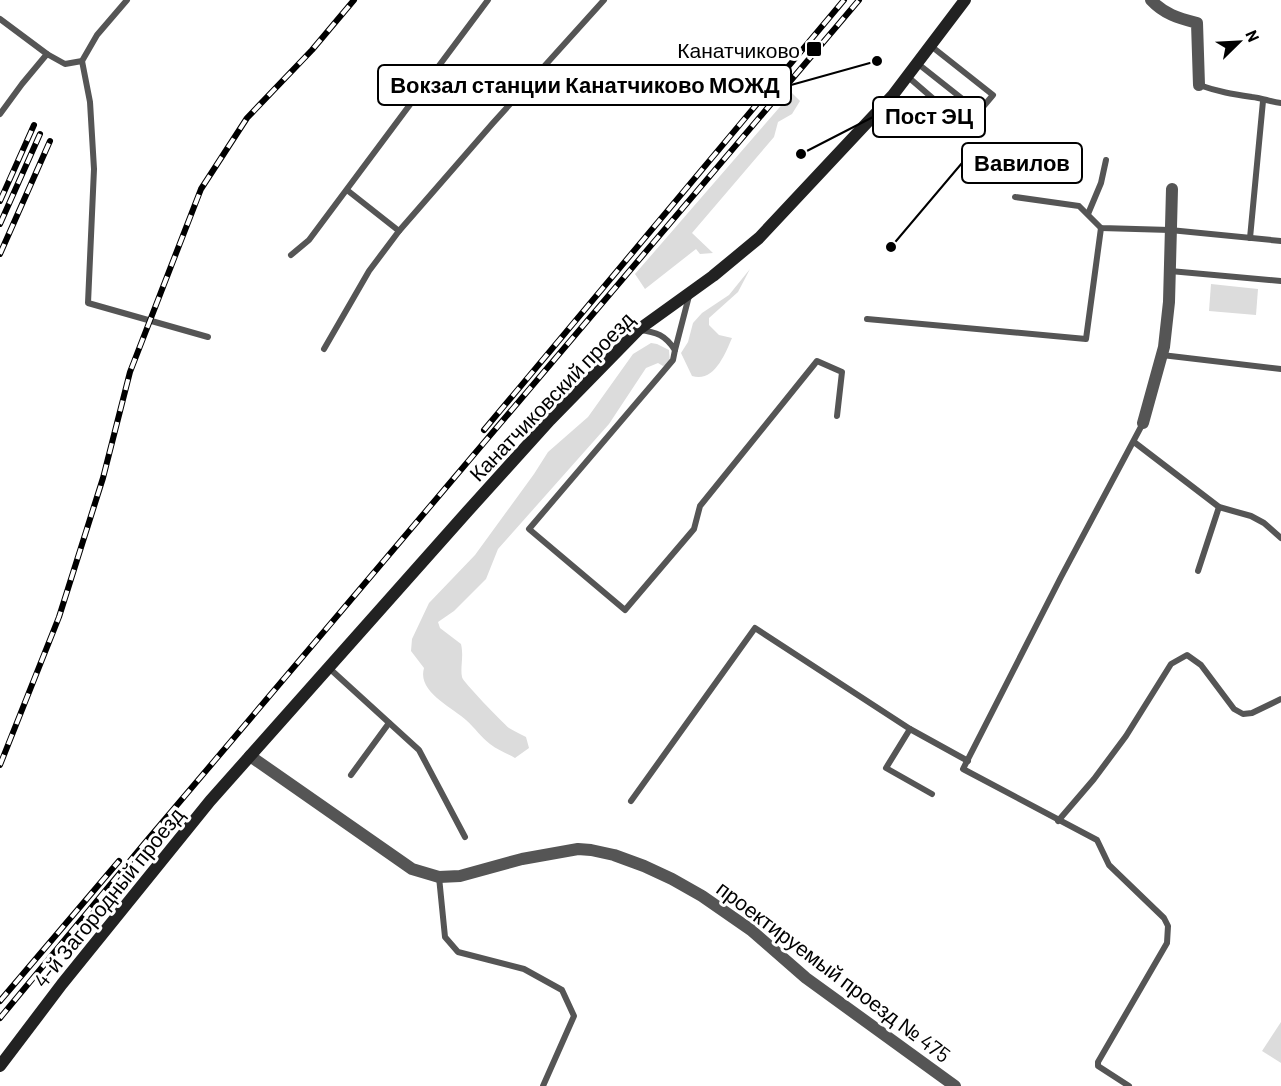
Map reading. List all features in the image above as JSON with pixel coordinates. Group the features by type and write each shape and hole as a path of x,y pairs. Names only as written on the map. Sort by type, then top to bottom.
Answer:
{"street":[{"name":"Канатчиковский проезд","path":"250,756 543,428 612,355 638,330 759,238 893,95 965,0"},
{"path":"1151,0 1173,17 1197,23 1199,85"},
{"path":"1143,423 1162,355 1170,302 1172,189"},
{"name":"проектируемый проезд № 475","path":"250,756 412,869 439,878 460,876 522,859 578,849 591,849 644,866 672,879 751,930 806,978 955,1086"},
{"name":"4-й Загородный проезд","path":"0,1066 69,975 210,801 250,756"}],"lane":[{"path":"127,0 97,35 82,61 90,102 94,169 88,303 208,337"},
{"path":"291,255 309,240 488,0"},
{"path":"324,349 369,271 399,231 604,0"},
{"path":"0,19 65,64 82,61"},
{"path":"907,76 966,127 993,95 931,46"},
{"path":"0,114 48,54"},
{"path":"917,63 978,112"},
{"path":"1199,85 1226,94 1256,97 1263,101 1281,103"},
{"path":"1250,237 1263,101"},
{"path":"1088,214 1101,183 1107,160"},
{"path":"347,190 399,231"},
{"path":"1015,197 1079,206 1101,228 1170,231 1281,241"},
{"path":"867,319 1086,339 1101,228"},
{"path":"1170,270 1281,281"},
{"path":"690,292 673,360 529,529 625,610 694,529 700,506 817,361 842,372 837,416"},
{"path":"638,330 657,332 667,338 675,350"},
{"path":"1162,355 1281,369"},
{"path":"1129,1086 1098,1066 1098,1062 1167,943 1168,926 1164,918 1109,865 1097,840 963,769 1143,423"},
{"path":"1134,442 1220,507 1251,516 1281,538"},
{"path":"1198,571 1220,507"},
{"path":"631,801 755,628 910,729 968,761"},
{"path":"1058,821 1094,779 1126,736 1171,663 1182,656 1187,655 1201,665 1234,709 1243,714 1252,713 1281,699"},
{"path":"328,667 419,750 465,837"},
{"path":"351,775 389,723"},
{"path":"910,729 886,768 932,794"},
{"path":"439,878 445,937 458,952 524,969 562,990 574,1016 543,1086"}],"shaded area":[{"path":"792,93 800,101 792,114 778,122 774,137 692,233 713,253 700,254 696,249 645,289 635,274"},
{"path":"750,269 738,292 709,318 709,325 719,335 732,338 722,359 718,366 707,375 692,376 681,353 688,342 693,323 702,313 729,295"},
{"path":"1211,284 1258,289 1256,315 1209,311"},
{"path":"651,343 669,350 670,364 663,366 658,363 646,368 609,424 498,549 486,579 454,611 438,622 440,628 461,644 464,680 509,728 526,737 529,748 515,758 490,744 466,720 431,692 423,677 424,668 411,651 412,639 429,603 475,555 548,452 588,417 633,354"},
{"path":"1281,1022 1281,1063 1262,1051"}],"railway":[{"path":"0,765 59,617 103,478 130,372 201,189 247,118 312,50 354,0"},
{"path":"484,430 844,0"},
{"path":"0,1018 144,844 859,0"},
{"path":"0,201 34,125"},
{"path":"0,224 40,134"},
{"path":"0,254 50,141"},
{"path":"0,1001 119,861"}],"place":[{"name":"Канатчиково","path":"814,49"},
{"name":"Вокзал станции Канатчиково МОЖД","path":"877,61"},
{"name":"Пост ЭЦ","path":"801,154"},
{"name":"Вавилов","path":"891,247"}]}
